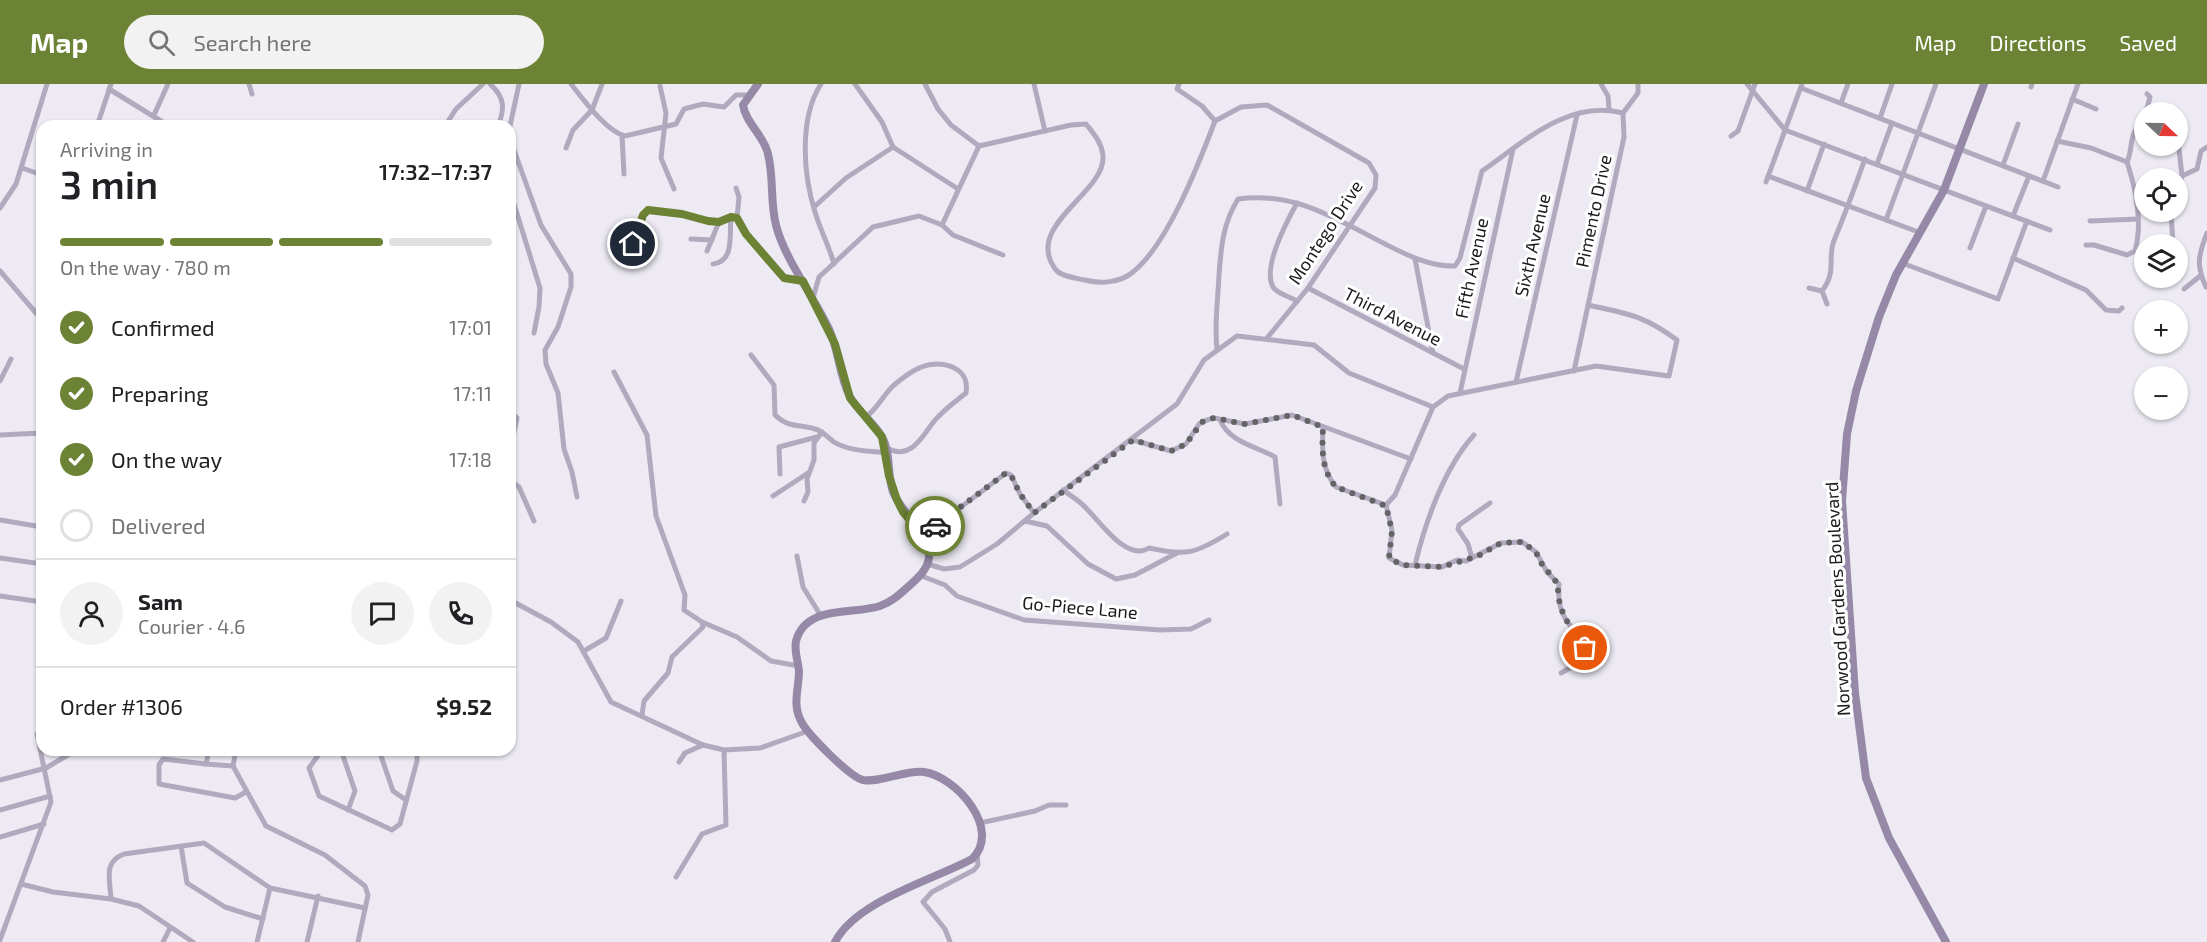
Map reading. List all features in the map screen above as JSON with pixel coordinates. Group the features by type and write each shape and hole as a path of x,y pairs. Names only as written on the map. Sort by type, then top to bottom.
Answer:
{"street":[{"path":"36,120 47,84"},
{"path":"154,115 168,84"},
{"path":"249,84 252,94"},
{"path":"449,120 456,109 483,84"},
{"path":"490,84 501,96 504,105 500,120"},
{"path":"511,120 519,84"},
{"path":"571,84 592,110 622,135 624,174"},
{"path":"566,148 573,130 592,110 603,84"},
{"path":"758,84 748,95 744,111 764,140 768,154 776,227 835,344 850,398 882,437 889,476 897,500 903,512 924,536 929,556 927,564 919,575 892,601 880,606 835,611 821,616 802,629 796,640 799,666 797,710 808,731 854,775 864,780 922,772 933,774 960,795 974,810 981,832 977,853 978,865 974,870 932,892 923,902 945,929 950,942"},
{"path":"821,84 812,102 806,125 807,161 814,207 834,264"},
{"path":"855,84 882,122 893,147 958,189"},
{"path":"925,84 938,109 951,124 979,146"},
{"path":"1034,84 1045,131"},
{"path":"979,146 1071,124 1086,124 1098,139 1103,156 1101,168 1063,214 1052,233 1049,251 1054,267 1060,274 1095,283 1119,280 1133,272 1151,250 1179,205 1215,121 1202,106 1177,89 1179,84"},
{"path":"1601,84 1608,96 1609,109"},
{"path":"1217,350 1214,328 1220,248 1231,211 1238,199 1262,196 1280,197 1351,227 1415,259 1455,266 1460,258 1482,171 1554,121 1609,109 1623,113 1638,93 1638,84"},
{"path":"1747,84 1785,130 2050,230"},
{"path":"1731,136 1737,131 1755,84"},
{"path":"1841,103 1848,84"},
{"path":"1880,118 1892,84"},
{"path":"1886,220 1936,84"},
{"name":"Norwood Gardens Boulevard","path":"1946,942 1889,838 1866,778 1855,693 1842,501 1847,434 1856,391 1882,309 1902,263 1922,233 1944,190 1984,84"},
{"path":"2043,181 2078,84"},
{"path":"99,120 110,86 161,120"},
{"path":"660,86 666,113 661,158 674,189"},
{"path":"1922,233 1807,190 1767,179 1802,86 2058,187"},
{"path":"2147,94 2150,98 2149,102"},
{"path":"622,135 665,128 676,124 684,109 703,104 724,107 736,95 748,95"},
{"path":"2072,99 2096,109"},
{"name":"Montego Drive","path":"1215,121 1241,107 1267,105 1369,164 1376,175 1376,188 1351,227 1308,288 1268,338"},
{"name":"Pimento Drive","path":"1574,371 1624,137 1623,113"},
{"name":"Sixth Avenue","path":"1516,382 1578,115"},
{"path":"0,207 13,192 36,121"},
{"path":"1877,164 1892,123"},
{"path":"2003,165 2018,124"},
{"path":"2134,133 2127,162 2134,188"},
{"path":"2057,141 2091,148 2127,162"},
{"path":"1807,190 1824,144"},
{"path":"942,225 979,146"},
{"path":"814,207 846,177 893,147"},
{"path":"2188,173 2198,169 2201,151 2207,147"},
{"name":"Fifth Avenue","path":"1460,393 1513,149"},
{"path":"516,156 541,225 572,274 571,287 558,327 546,350 546,364 558,393 564,448 577,497"},
{"path":"1822,291 1832,278 1833,239 1842,225 1866,159"},
{"path":"22,168 36,173"},
{"path":"2013,216 2029,176"},
{"path":"713,264 721,263 728,256 739,197 736,188"},
{"path":"1297,203 1277,240 1272,281 1275,290 1297,302"},
{"path":"1971,248 1986,206"},
{"path":"516,210 540,288 534,333"},
{"path":"621,262 633,244 643,215 648,210 719,222 734,217"},
{"path":"813,298 819,277 873,227 919,216 942,225 953,235 1003,255"},
{"path":"734,217 784,278 803,281"},
{"path":"2090,221 2134,219"},
{"path":"1902,263 1998,299 2027,221"},
{"path":"707,251 719,222"},
{"path":"2086,245 2132,254 2138,238 2138,222"},
{"path":"2206,287 2200,276 2199,254 2207,233"},
{"path":"692,238 712,240"},
{"path":"2013,258 2086,290 2106,310 2119,311 2122,308"},
{"path":"1415,259 1433,353"},
{"path":"0,271 36,313"},
{"path":"2187,290 2200,276"},
{"name":"Third Avenue","path":"1308,288 1464,369"},
{"path":"1809,288 1822,291"},
{"path":"1822,291 1827,304"},
{"path":"1386,506 1395,495 1433,407 1448,396 1596,366 1669,376 1677,340 1638,316 1588,305"},
{"path":"927,564 944,569 972,561 1063,490 1133,440 1177,404 1198,367 1237,336 1314,345 1349,373 1433,407"},
{"path":"751,355 774,385 775,415 783,423 822,432 835,443 886,450 897,451 913,447 926,436 934,420 966,393 964,375 959,368 948,365 918,368 892,386 866,417"},
{"path":"0,381 11,359"},
{"path":"615,372 647,435 656,516 685,595 684,610 702,622 737,637 771,661 799,666"},
{"path":"1133,440 1171,451 1186,444 1202,422 1214,418 1245,424 1292,415 1411,459"},
{"path":"1220,420 1230,434 1275,457 1280,504"},
{"path":"1323,427 1322,455 1336,487 1386,506"},
{"path":"780,474 779,447 817,437 822,432"},
{"path":"0,435 36,433"},
{"path":"1415,565 1423,531 1450,468 1474,435"},
{"path":"804,501 817,437"},
{"path":"773,496 810,472"},
{"path":"924,536 1006,473 1011,475 1020,494 1034,513"},
{"path":"516,485 534,522"},
{"path":"1063,490 1085,506 1102,526 1130,550 1141,552 1149,548 1177,553 1200,551 1227,534"},
{"path":"1472,558 1468,544 1458,529 1490,503"},
{"path":"1386,506 1392,531 1389,558 1402,565 1442,567 1472,558 1510,541 1522,542 1536,552 1541,563 1558,584 1559,603 1563,616 1586,651 1580,662 1560,673"},
{"path":"0,520 36,526"},
{"path":"1025,521 1047,526 1088,564 1116,579 1136,575 1177,553"},
{"path":"797,555 803,587 821,616"},
{"path":"0,558 36,563"},
{"name":"Go-Piece Lane","path":"919,575 945,585 957,596 1024,620 1161,630 1191,629 1209,620"},
{"path":"0,596 36,601"},
{"path":"584,651 606,638 621,601"},
{"path":"516,603 561,628 578,642 584,651 586,661 611,702 704,745 724,750 760,748 808,731"},
{"path":"642,715 644,700 669,673 672,657 703,627 702,622"},
{"path":"679,762 686,753 704,745"},
{"path":"676,877 702,834 726,825 724,750"},
{"path":"0,940 44,824 50,796 43,756"},
{"path":"0,780 46,768 66,756"},
{"path":"206,764 208,756"},
{"path":"235,756 233,766 266,826 325,855 357,877 365,886 368,895 358,942"},
{"path":"318,756 309,768 316,792 322,798 392,830 400,824 417,756"},
{"path":"343,756 356,791 348,810"},
{"path":"381,756 393,791 406,800"},
{"path":"233,766 163,759 159,765 157,781 162,786 235,798 246,792"},
{"path":"0,810 50,796"},
{"path":"980,823 1035,812 1049,805 1066,805"},
{"path":"0,837 44,824"},
{"path":"111,899 109,864 113,858 124,854 204,843 270,888 318,896 365,908"},
{"path":"181,846 187,883 225,907 263,919"},
{"path":"835,942 842,930 854,919 898,893 958,866 977,853"},
{"path":"21,884 53,892 111,899 139,906 194,942"},
{"path":"257,942 270,888"},
{"path":"307,942 318,896"},
{"path":"163,942 170,927"}],"way so far":[{"path":"935,526 1006,473 1011,475 1020,494 1034,513 1133,440 1171,451 1186,444 1199,424 1206,420 1214,418 1245,424 1292,415 1323,427 1322,455 1336,487 1386,506 1392,531 1389,558 1392,561 1402,565 1442,567 1457,560 1466,561 1501,543 1522,542 1536,552 1547,572 1558,584 1559,603 1563,616 1585,648"}],"route":[{"path":"633,244 643,215 648,210 719,222 731,217 737,218 746,234 784,278 803,281 835,344 850,398 882,437 892,490 903,512 924,536 935,526"}]}
